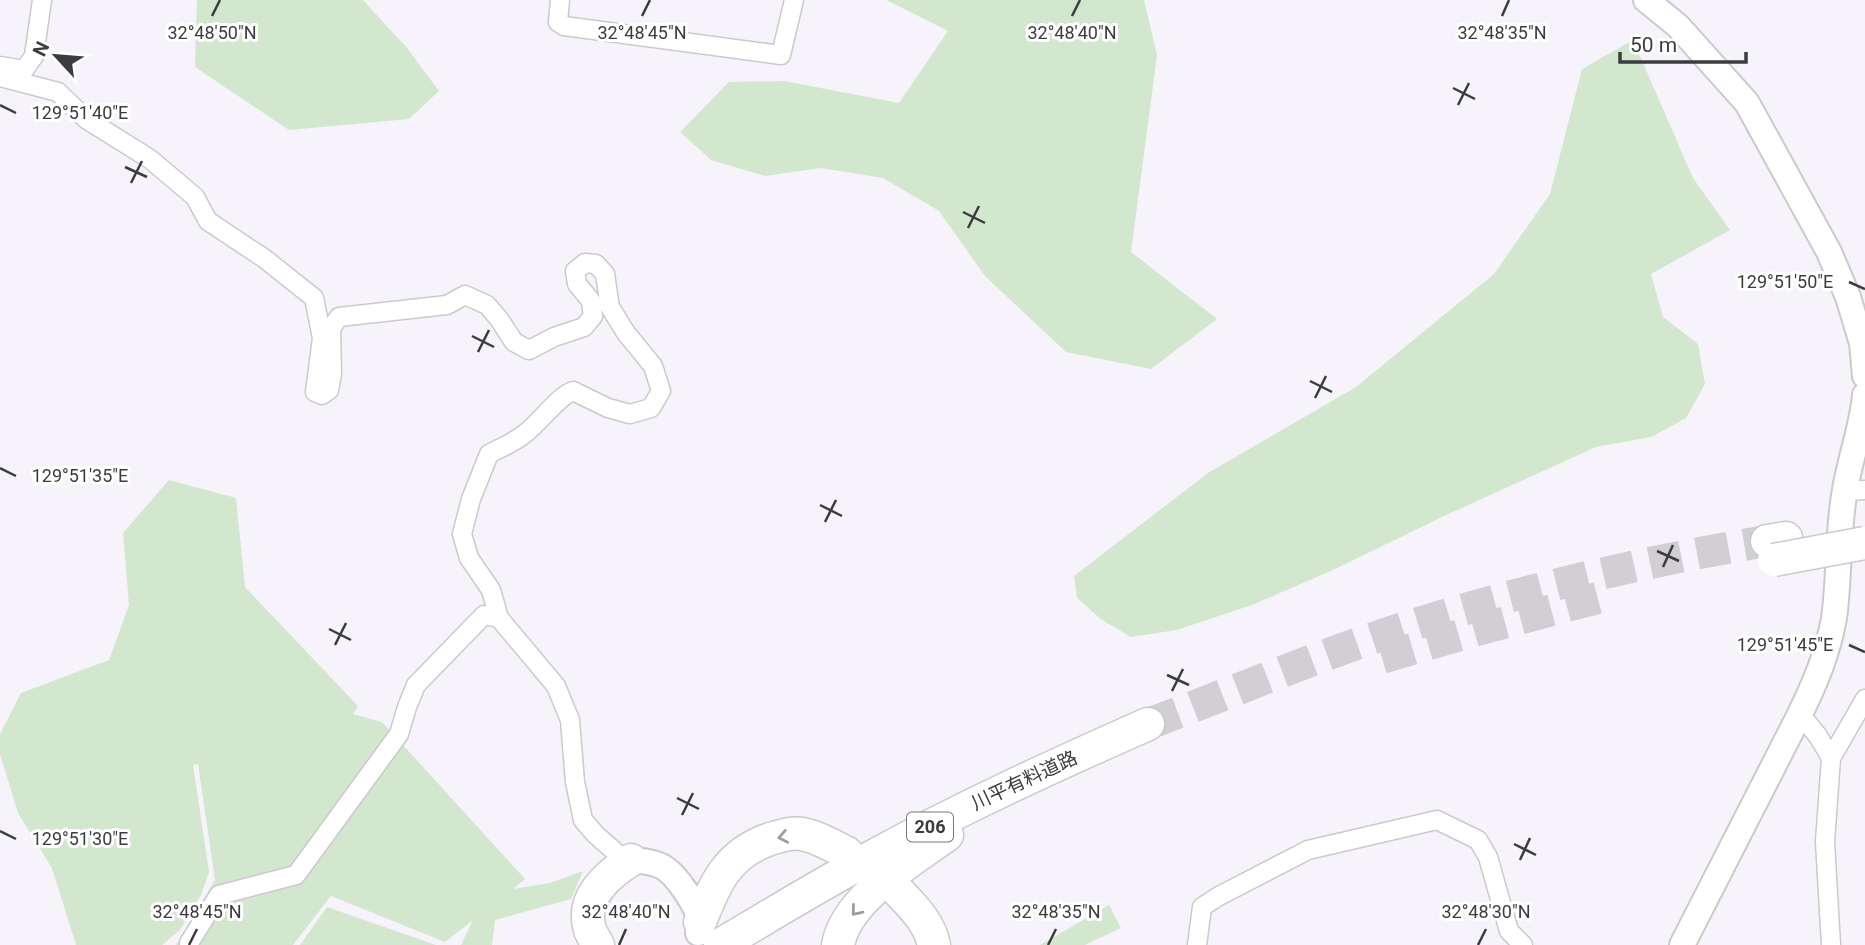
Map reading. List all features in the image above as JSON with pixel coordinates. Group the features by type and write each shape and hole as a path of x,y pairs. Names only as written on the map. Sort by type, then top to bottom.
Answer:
{"highway":[{"path":"1865,531 1776,546 1865,543"},
{"name":"川平有料道路","path":"703,936 858,856 1039,772 1151,731 1046,785 965,822 740,945"},
{"path":"838,945 851,915 866,899 891,876 965,822"},
{"path":"703,936 714,887 728,866 758,843 780,836 800,834 858,856"},
{"path":"597,945 590,930 588,913 593,897 602,881 631,860"},
{"path":"898,891 929,926 934,945"}],"street":[{"path":"0,66 24,70 34,56 42,0"},
{"path":"560,0 558,22 564,26 781,55 794,0"},
{"path":"1646,0 1678,26 1747,103 1829,252 1848,297 1861,343 1865,376"},
{"path":"0,77 58,92 86,119 150,159 195,197 208,221 265,259 314,298 322,338 315,392 322,395 329,390 332,374 331,328 338,317 447,305 465,295 487,304 514,342 529,350 554,337 584,327 593,316 591,301 577,284 575,271 585,263 596,264 605,274 610,307 626,333 653,366 661,391 651,408 629,414 608,408 573,391 565,393 523,436 489,454 471,499 462,534 469,558 491,590 499,618 556,686 570,720 575,782 583,820 620,856 646,861 669,872 686,891 703,936"},
{"path":"1682,945 1817,680 1826,653 1855,491 1865,395"},
{"path":"189,943 219,895 296,875 399,734 416,685 484,615 499,618"},
{"path":"1831,945 1825,842 1831,758 1865,699"},
{"path":"1800,714 1831,758"},
{"path":"1197,945 1202,908 1219,896 1308,850 1437,820 1478,840 1488,858 1509,931 1523,945"}],"green space":[{"path":"197,0 363,0 407,48 439,91 409,119 289,130 195,67"},
{"path":"886,0 1144,0 1157,55 1131,252 1217,319 1151,369 1066,352 985,276 939,211 883,178 821,168 765,176 711,160 680,132 729,82 784,81 899,103 948,31"},
{"path":"1633,40 1693,178 1730,230 1651,274 1663,317 1698,344 1705,384 1686,418 1651,437 1596,447 1333,570 1252,605 1177,630 1131,637 1102,620 1077,598 1074,576 1208,473 1356,387 1494,274 1550,194 1582,69"},
{"path":"169,480 236,498 245,587 358,706 353,714 382,722 525,879 513,889 550,883 583,871 571,899 495,920 492,945 461,945 473,920 445,942 331,896 293,945 176,945 215,880 198,764 193,765 209,872 201,895 180,930 162,945 76,945 52,868 18,813 0,754 0,734 21,693 109,660 129,605 123,533"},
{"path":"1109,905 1121,928 1085,945 1040,945"},
{"path":"327,907 436,945 300,945"}],"tunnel":[{"path":"1148,724 1330,654 1437,617 1577,579 1767,541"},
{"path":"1382,658 1605,596"}]}
